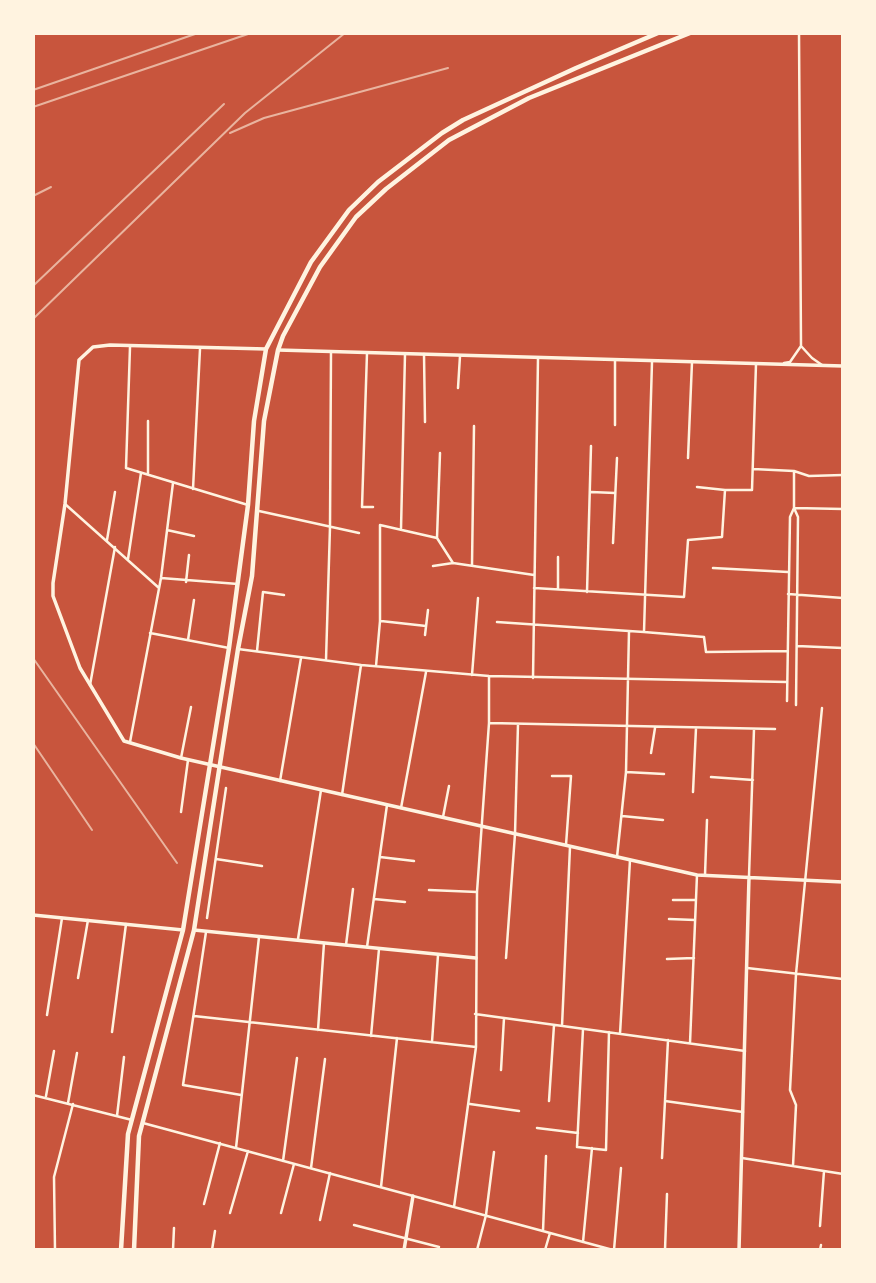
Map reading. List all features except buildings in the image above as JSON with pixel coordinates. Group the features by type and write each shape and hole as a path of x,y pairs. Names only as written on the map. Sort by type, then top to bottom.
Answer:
{"main road":[{"path":"121,1250 128,1134 183,929 239,584 254,421 266,349 294,291 318,252 349,210 378,182 463,120 658,33"},
{"path":"134,1250 139,1136 194,930 252,576 264,421 278,350 290,323 320,267 356,217 396,180 449,140 529,98 690,33"},
{"path":"266,349 278,350"},
{"path":"183,929 194,930"},
{"path":"132,1120 142,1122"}],"street":[{"path":"780,365 790,362 801,346 799,33"},
{"path":"266,349 130,345 93,347 79,360 53,596 71,645 119,735 129,744 188,760 697,875 843,882"},
{"path":"130,345 127,468 248,505"},
{"path":"801,346 824,366"},
{"path":"193,489 200,347"},
{"path":"278,350 843,366"},
{"path":"326,660 331,352"},
{"path":"367,353 362,507 373,507"},
{"path":"401,529 405,354"},
{"path":"424,355 425,422"},
{"path":"458,388 460,356"},
{"path":"533,678 538,358"},
{"path":"615,360 615,425"},
{"path":"643,632 652,361"},
{"path":"688,458 692,362"},
{"path":"697,487 751,491 754,469 756,364"},
{"path":"148,421 148,475"},
{"path":"472,565 474,426"},
{"path":"587,592 592,446"},
{"path":"440,453 437,538 453,563"},
{"path":"613,543 617,458"},
{"path":"754,469 794,471 809,476 843,475"},
{"path":"794,471 794,509 798,517 796,705"},
{"path":"128,559 141,473"},
{"path":"129,744 161,578 173,483"},
{"path":"534,588 684,597 688,540 722,537 725,490"},
{"path":"107,540 115,492"},
{"path":"591,492 615,493"},
{"path":"65,504 159,588"},
{"path":"794,509 843,509"},
{"path":"787,701 790,517 794,509"},
{"path":"259,511 359,533"},
{"path":"376,666 380,621 380,526 437,538"},
{"path":"167,530 194,536"},
{"path":"90,685 115,547"},
{"path":"186,582 189,555"},
{"path":"558,557 558,589"},
{"path":"433,566 453,563 534,575"},
{"path":"713,568 788,572"},
{"path":"161,578 239,584"},
{"path":"257,651 263,592 284,595"},
{"path":"788,594 843,598"},
{"path":"471,675 478,598"},
{"path":"188,640 194,600"},
{"path":"425,635 428,610"},
{"path":"380,621 426,626"},
{"path":"497,622 704,637 706,652 787,651"},
{"path":"617,857 626,772 629,631"},
{"path":"150,633 229,648"},
{"path":"796,646 843,648"},
{"path":"238,649 360,665 471,675 787,682"},
{"path":"280,781 301,658"},
{"path":"342,795 360,665"},
{"path":"787,665 796,665"},
{"path":"401,808 426,671"},
{"path":"454,1207 475,1047 477,892 489,723 489,676"},
{"path":"180,758 191,707"},
{"path":"793,1166 796,1105 790,1090 796,974 821,741 822,708"},
{"path":"489,723 775,729"},
{"path":"506,958 515,834 518,724"},
{"path":"651,752 655,727"},
{"path":"693,792 696,728"},
{"path":"740,1250 754,729"},
{"path":"181,812 188,760"},
{"path":"626,772 664,774"},
{"path":"552,776 570,776 562,1026"},
{"path":"712,777 753,780"},
{"path":"443,818 449,786"},
{"path":"207,918 226,788"},
{"path":"298,941 321,790"},
{"path":"367,947 387,805"},
{"path":"212,809 222,811"},
{"path":"622,816 663,820"},
{"path":"705,875 707,820"},
{"path":"380,857 414,862"},
{"path":"215,859 262,866"},
{"path":"620,1034 630,860"},
{"path":"690,1043 697,875"},
{"path":"346,945 353,889"},
{"path":"429,890 477,892"},
{"path":"199,895 210,897"},
{"path":"374,899 405,902"},
{"path":"673,900 696,900"},
{"path":"33,915 183,929"},
{"path":"47,1015 62,918"},
{"path":"670,919 695,920"},
{"path":"78,978 88,920"},
{"path":"112,1032 125,924"},
{"path":"194,930 476,958"},
{"path":"206,932 183,1085 242,1095"},
{"path":"236,1147 259,937"},
{"path":"318,1030 324,943"},
{"path":"372,1036 379,948"},
{"path":"432,1042 438,954"},
{"path":"667,959 694,958"},
{"path":"747,968 843,979"},
{"path":"475,1014 745,1051"},
{"path":"194,1016 475,1047"},
{"path":"501,1070 505,1018"},
{"path":"549,1101 554,1025"},
{"path":"583,1029 577,1147 606,1150 609,1032"},
{"path":"380,1187 397,1038"},
{"path":"662,1158 668,1040"},
{"path":"45,1098 54,1051"},
{"path":"68,1103 77,1053"},
{"path":"117,1117 124,1057"},
{"path":"283,1160 297,1058"},
{"path":"312,1168 325,1059"},
{"path":"33,1095 132,1120"},
{"path":"665,1101 743,1112"},
{"path":"469,1103 519,1111"},
{"path":"55,1250 54,1177 74,1104"},
{"path":"142,1122 614,1250 621,1168"},
{"path":"537,1128 578,1133"},
{"path":"204,1204 220,1143"},
{"path":"583,1242 592,1148"},
{"path":"230,1213 248,1151"},
{"path":"477,1250 486,1215 494,1152"},
{"path":"543,1231 546,1156"},
{"path":"742,1158 843,1174"},
{"path":"281,1213 294,1164"},
{"path":"820,1226 824,1171"},
{"path":"320,1220 330,1173"},
{"path":"665,1250 667,1194"},
{"path":"404,1250 413,1196"},
{"path":"354,1225 439,1247"},
{"path":"173,1250 174,1228"},
{"path":"212,1250 215,1231"},
{"path":"545,1250 550,1233"},
{"path":"593,1250 594,1245"}],"railway":[{"path":"33,90 198,33"},
{"path":"33,107 251,33"},
{"path":"33,319 245,113 345,33"},
{"path":"230,133 264,118 448,68"},
{"path":"33,286 224,104"},
{"path":"33,196 51,187"},
{"path":"33,658 177,863"},
{"path":"33,743 92,830"}]}
